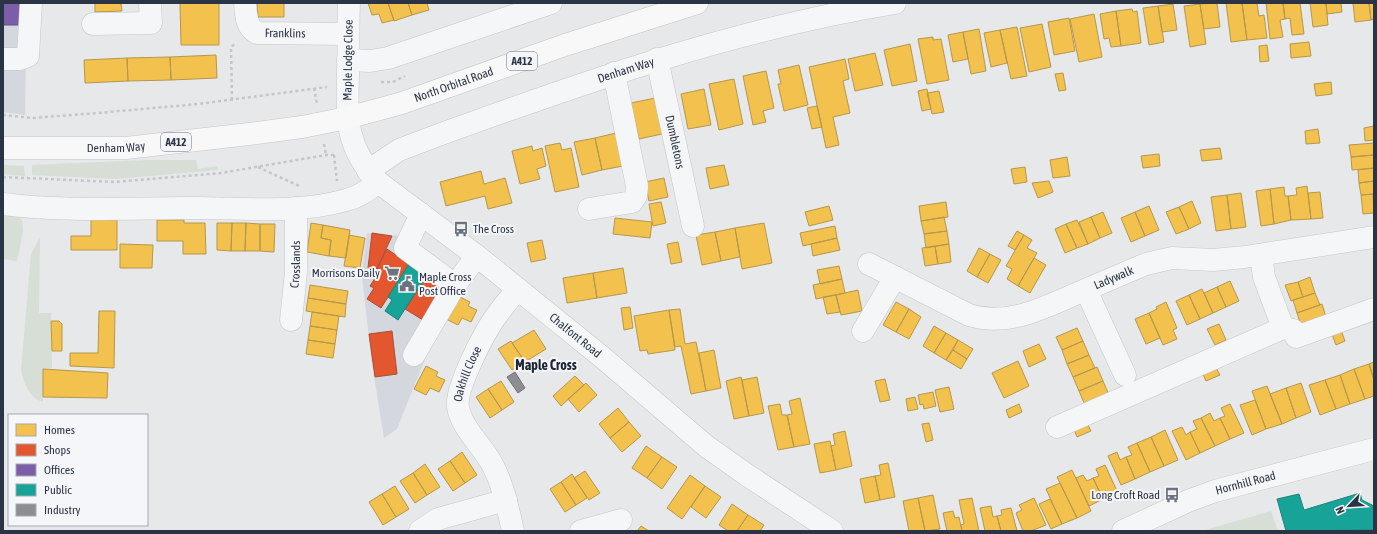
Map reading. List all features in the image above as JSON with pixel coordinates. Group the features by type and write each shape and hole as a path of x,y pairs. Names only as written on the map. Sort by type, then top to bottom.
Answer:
{"main road":[{"name":"North Orbital Road","path":"347,118 402,103 558,48 697,3"},
{"name":"Denham Way","path":"3,148 126,148 302,127 347,118"}],"street":[{"path":"3,59 24,58 28,56 31,3"},
{"path":"93,24 151,23 150,3"},
{"name":"Franklins","path":"245,3 246,16 252,30 267,35 348,34"},
{"name":"Maple Lodge Close","path":"347,118 349,3"},
{"path":"348,60 370,61 388,58 551,3"},
{"name":"Denham Way","path":"3,204 24,207 296,208 339,202 369,191 373,177 399,150 433,137 657,59 806,19 895,3"},
{"name":"Dumbletons","path":"657,59 693,226"},
{"path":"589,209 632,202 636,196 637,186 614,73"},
{"name":"Chalfont Road","path":"347,118 355,150 373,177 518,289 602,357 706,446 832,531"},
{"name":"Crosslands","path":"291,320 296,272 296,208"},
{"path":"422,214 405,248 454,285"},
{"name":"Ladywalk","path":"869,264 959,311 980,318 1017,317 1031,314 1146,264 1160,260 1172,258 1213,260 1261,255 1374,237"},
{"path":"1261,255 1264,277 1283,328"},
{"path":"414,355 454,285 477,256"},
{"path":"863,331 895,277"},
{"name":"Oakhill Close","path":"513,531 506,500 492,464 462,418 458,406 458,392 490,324 518,289"},
{"path":"1086,290 1124,374"},
{"path":"1057,427 1283,328 1293,330 1296,337 1374,309"},
{"name":"Hornhill Road","path":"1123,531 1181,504 1215,491 1374,450"},
{"path":"420,531 438,519 506,500"},
{"path":"581,531 621,520"}],"path":[{"path":"232,100 231,47 252,30"},
{"path":"3,115 32,118 232,100 334,87"},
{"path":"3,177 114,182 222,173 326,155"},
{"path":"334,155 339,202"},
{"path":"258,167 303,188 318,205"}],"shaded area":[{"path":"3,3 27,3 25,115 3,112"},
{"path":"147,160 196,160 198,169 217,166 218,170 115,179 32,175 32,165"},
{"path":"3,165 24,166 25,176 3,174"},
{"path":"3,214 16,215 22,220 23,232 17,261 3,259"},
{"path":"367,233 400,236 431,344 397,429 384,438 372,364 363,286 362,270"},
{"path":"40,237 39,313 51,313 52,368 43,369 43,402 31,394 21,370 31,254"},
{"path":"1271,511 1278,531 1202,531"}],"building: Homes":[{"path":"95,3 121,3 122,11 95,12"},
{"path":"180,3 219,3 219,45 181,45"},
{"path":"257,3 284,3 284,17 258,17"},
{"path":"368,3 388,3 394,20 382,23 379,14 372,15"},
{"path":"388,3 408,3 412,15 394,21"},
{"path":"408,3 427,3 429,10 412,15"},
{"path":"1217,3 1220,27 1204,29 1200,4"},
{"path":"1226,3 1242,3 1247,40 1231,42"},
{"path":"1242,3 1257,3 1259,16 1264,15 1267,38 1247,40"},
{"path":"1266,3 1283,3 1285,19 1280,20 1283,37 1270,39"},
{"path":"1283,3 1300,3 1304,34 1292,35 1290,18 1285,19"},
{"path":"1310,3 1326,3 1328,25 1313,27"},
{"path":"1326,3 1341,3 1342,12 1327,14"},
{"path":"1353,3 1369,3 1371,20 1355,22"},
{"path":"1369,3 1374,3 1374,19 1371,20"},
{"path":"1173,4 1177,30 1162,32 1158,6"},
{"path":"1200,4 1206,44 1190,47 1184,6"},
{"path":"1158,6 1164,42 1149,45 1143,8"},
{"path":"1132,9 1133,12 1137,11 1141,43 1121,46 1116,11"},
{"path":"1116,11 1121,46 1111,47 1109,38 1104,39 1100,14"},
{"path":"1094,14 1102,57 1079,62 1070,19"},
{"path":"1069,18 1075,51 1054,55 1048,22"},
{"path":"1042,24 1051,67 1029,72 1020,28"},
{"path":"1017,27 1027,76 1011,79 1000,30"},
{"path":"979,29 986,71 971,74 963,32"},
{"path":"1000,30 1007,63 991,67 984,33"},
{"path":"963,32 968,59 953,62 948,35"},
{"path":"933,37 933,40 941,39 949,80 927,84 918,39"},
{"path":"1309,42 1311,56 1291,58 1290,44"},
{"path":"910,44 917,81 892,86 884,50"},
{"path":"1267,45 1269,61 1260,62 1259,46"},
{"path":"875,53 883,85 855,91 848,59"},
{"path":"216,55 217,78 171,80 170,57"},
{"path":"170,57 171,80 128,81 127,58"},
{"path":"127,58 128,81 85,83 84,60"},
{"path":"845,59 849,79 843,81 850,113 833,117 839,145 826,148 809,67"},
{"path":"799,65 808,105 784,111 778,84 781,84 778,70"},
{"path":"766,71 774,108 763,111 766,122 753,125 743,76"},
{"path":"1063,73 1066,90 1059,91 1055,74"},
{"path":"734,79 743,124 719,130 709,84"},
{"path":"1331,82 1332,94 1316,96 1314,84"},
{"path":"704,89 711,125 688,129 681,94"},
{"path":"927,89 931,109 922,111 918,91"},
{"path":"939,91 944,112 932,114 927,93"},
{"path":"655,98 662,134 639,139 631,103"},
{"path":"817,106 822,127 812,129 807,108"},
{"path":"1374,126 1374,140 1365,141 1364,128"},
{"path":"1318,129 1320,143 1306,144 1305,131"},
{"path":"616,133 623,166 602,170 595,138"},
{"path":"595,138 602,170 582,175 574,142"},
{"path":"560,143 562,150 571,148 579,187 555,192 545,146"},
{"path":"1374,143 1374,155 1351,157 1349,145"},
{"path":"532,146 533,151 542,148 546,166 537,169 540,179 520,184 512,151"},
{"path":"1220,148 1222,159 1202,161 1200,150"},
{"path":"1159,154 1160,166 1143,168 1141,156"},
{"path":"1374,155 1374,168 1352,170 1351,157"},
{"path":"1067,157 1070,176 1053,178 1050,160"},
{"path":"724,165 729,185 710,189 706,168"},
{"path":"1025,167 1027,182 1014,184 1011,169"},
{"path":"1374,168 1374,181 1359,183 1358,170"},
{"path":"481,171 484,184 505,178 512,203 488,209 485,196 446,206 440,182"},
{"path":"664,178 668,197 649,201 645,182"},
{"path":"1049,181 1053,192 1038,198 1032,183"},
{"path":"1374,181 1374,194 1361,195 1359,183"},
{"path":"1307,186 1311,219 1291,220 1288,196 1297,195 1296,188"},
{"path":"1284,187 1285,196 1288,196 1291,220 1274,224 1270,189"},
{"path":"1270,189 1274,224 1261,226 1256,191"},
{"path":"1320,192 1323,218 1311,219 1308,193"},
{"path":"1241,193 1246,227 1231,229 1227,195"},
{"path":"1373,194 1374,213 1363,214 1361,195"},
{"path":"1227,195 1231,229 1216,231 1211,197"},
{"path":"1192,201 1201,223 1189,229 1179,207"},
{"path":"661,202 666,223 653,226 649,204"},
{"path":"946,202 948,217 921,221 919,206"},
{"path":"829,206 833,220 809,226 805,212"},
{"path":"1149,206 1159,230 1145,236 1135,212"},
{"path":"1179,207 1189,229 1176,234 1166,212"},
{"path":"1103,212 1112,233 1100,238 1091,217"},
{"path":"1135,212 1145,236 1131,242 1121,218"},
{"path":"944,217 947,231 924,234 921,221"},
{"path":"1091,217 1100,238 1088,244 1079,222"},
{"path":"615,218 652,222 650,238 613,234"},
{"path":"91,219 117,220 117,250 71,250 71,236 91,236"},
{"path":"157,220 184,220 184,223 205,223 206,254 183,254 183,241 157,241"},
{"path":"1077,220 1088,244 1077,248 1066,224"},
{"path":"217,223 232,223 231,251 217,250"},
{"path":"232,223 246,223 245,251 231,251"},
{"path":"246,223 260,224 260,251 245,251"},
{"path":"311,223 323,225 321,238 331,240 329,256 307,252"},
{"path":"764,223 772,263 742,269 735,228"},
{"path":"260,224 275,224 274,252 260,251"},
{"path":"1066,224 1077,248 1065,253 1055,229"},
{"path":"323,225 350,230 346,258 329,256 331,240 321,238"},
{"path":"835,226 837,238 803,246 800,233"},
{"path":"735,228 740,257 721,261 715,232"},
{"path":"947,231 949,244 926,248 924,234"},
{"path":"1017,231 1024,235 1015,250 1008,246"},
{"path":"715,232 721,261 702,265 696,235"},
{"path":"349,235 365,238 360,268 344,266"},
{"path":"1024,235 1032,240 1027,248 1037,253 1018,286 1007,279 1012,269 1006,266"},
{"path":"837,238 840,250 813,256 811,244"},
{"path":"542,240 546,259 531,262 527,243"},
{"path":"678,242 682,262 671,264 667,244"},
{"path":"120,244 153,245 152,268 120,268"},
{"path":"949,244 951,262 938,264 935,246"},
{"path":"935,246 938,264 925,266 922,248"},
{"path":"979,248 990,254 977,277 967,271"},
{"path":"990,254 1001,260 988,283 977,277"},
{"path":"1034,258 1046,265 1030,293 1018,286"},
{"path":"839,266 842,279 820,284 817,270"},
{"path":"623,268 627,293 597,298 593,273"},
{"path":"593,273 597,298 567,303 563,278"},
{"path":"1310,277 1315,293 1303,297 1298,282"},
{"path":"842,279 845,293 816,299 813,285"},
{"path":"1230,281 1239,301 1226,307 1217,287"},
{"path":"1298,282 1303,297 1291,301 1285,285"},
{"path":"310,285 348,291 346,304 308,298"},
{"path":"1217,287 1226,307 1213,313 1204,293"},
{"path":"1202,289 1213,313 1200,319 1189,295"},
{"path":"858,290 862,311 841,315 836,295"},
{"path":"1315,293 1320,305 1297,313 1293,300"},
{"path":"836,295 840,312 827,314 823,297"},
{"path":"1189,295 1200,319 1187,325 1176,301"},
{"path":"458,296 470,302 468,306 477,310 471,322 462,318 458,325 446,319"},
{"path":"308,298 346,304 345,317 306,311"},
{"path":"896,302 909,309 896,332 883,325"},
{"path":"1166,302 1177,328 1173,330 1177,339 1163,345 1149,313 1157,309 1156,307"},
{"path":"1322,304 1326,317 1301,325 1297,313"},
{"path":"630,307 633,328 624,330 621,308"},
{"path":"680,309 685,344 696,342 706,391 691,394 681,346 675,347 669,310"},
{"path":"909,309 921,317 909,339 896,332"},
{"path":"669,310 675,350 648,354 647,350 640,351 634,316"},
{"path":"99,311 115,311 114,368 70,366 70,353 98,353"},
{"path":"312,312 339,316 337,330 310,326"},
{"path":"1149,313 1160,338 1146,344 1135,319"},
{"path":"51,321 59,321 62,324 62,351 52,351"},
{"path":"1219,324 1226,340 1215,345 1207,329"},
{"path":"1339,325 1345,341 1336,345 1330,329"},
{"path":"310,326 337,330 335,344 308,340"},
{"path":"934,326 946,333 934,353 923,346"},
{"path":"1077,328 1083,341 1062,350 1056,337"},
{"path":"534,330 546,349 525,362 512,343"},
{"path":"946,333 958,340 946,360 934,353"},
{"path":"308,340 335,344 333,358 306,354"},
{"path":"958,340 973,349 967,359 953,350"},
{"path":"511,341 525,362 512,370 498,349"},
{"path":"1083,341 1089,355 1067,364 1062,350"},
{"path":"1039,344 1046,359 1029,367 1023,351"},
{"path":"714,350 721,388 706,391 699,353"},
{"path":"953,350 967,359 961,369 946,360"},
{"path":"1089,355 1095,368 1073,377 1067,364"},
{"path":"1018,361 1029,386 1004,398 992,373"},
{"path":"1374,362 1374,380 1369,364"},
{"path":"1369,364 1374,380 1374,396 1365,399 1354,369"},
{"path":"426,366 438,372 436,376 445,380 439,392 430,388 426,395 414,389"},
{"path":"1215,366 1220,375 1206,381 1202,372"},
{"path":"1097,367 1103,381 1079,391 1073,377"},
{"path":"43,369 108,373 107,398 43,397"},
{"path":"1354,369 1365,399 1350,404 1340,375"},
{"path":"1340,375 1350,404 1336,409 1325,380"},
{"path":"575,376 584,385 561,406 553,396"},
{"path":"741,377 749,416 734,419 726,381"},
{"path":"757,377 764,413 749,416 742,380"},
{"path":"885,379 890,400 880,402 875,381"},
{"path":"1325,380 1336,409 1320,415 1309,385"},
{"path":"501,381 514,402 502,410 488,389"},
{"path":"1103,381 1109,395 1085,405 1079,391"},
{"path":"586,383 597,395 579,412 568,399"},
{"path":"1301,383 1311,412 1296,418 1286,388"},
{"path":"1267,386 1282,424 1266,429 1252,391"},
{"path":"949,387 954,409 940,412 935,390"},
{"path":"1286,388 1296,418 1282,424 1270,394"},
{"path":"488,389 502,410 490,418 476,397"},
{"path":"933,392 936,406 924,409 923,404 920,405 918,395"},
{"path":"915,397 918,409 908,411 906,399"},
{"path":"800,398 810,444 794,447 787,415 792,414 789,401"},
{"path":"1255,400 1266,429 1252,435 1240,405"},
{"path":"780,404 782,415 787,415 794,447 778,450 768,406"},
{"path":"1019,404 1022,412 1009,418 1006,410"},
{"path":"1230,404 1244,433 1230,439 1220,418 1225,416 1221,408"},
{"path":"618,408 629,422 610,438 599,424"},
{"path":"1210,413 1214,421 1220,418 1230,439 1215,446 1201,418"},
{"path":"1201,418 1215,446 1200,453 1190,432 1197,429 1193,421"},
{"path":"1086,421 1091,431 1077,437 1073,427"},
{"path":"629,422 641,436 622,452 610,438"},
{"path":"929,423 933,440 926,442 922,424"},
{"path":"1182,427 1186,435 1190,432 1200,453 1186,460 1172,431"},
{"path":"1165,430 1178,460 1164,466 1151,437"},
{"path":"845,431 852,466 836,470 831,446 835,445 833,434"},
{"path":"1151,437 1164,466 1150,472 1137,443"},
{"path":"830,441 836,470 820,473 814,444"},
{"path":"1137,443 1150,472 1135,479 1126,457 1132,455 1128,447"},
{"path":"646,446 662,457 647,478 632,468"},
{"path":"462,452 477,475 465,483 450,461"},
{"path":"1117,452 1120,460 1126,457 1135,479 1121,485 1108,456"},
{"path":"662,457 677,467 662,489 647,478"},
{"path":"450,461 465,483 453,491 438,469"},
{"path":"888,463 895,497 880,500 875,476 881,475 879,465"},
{"path":"425,464 440,487 427,495 413,473"},
{"path":"1105,465 1118,493 1103,499 1093,478 1099,476 1096,469"},
{"path":"1072,470 1091,511 1077,518 1057,477"},
{"path":"585,471 600,493 589,500 574,478"},
{"path":"413,473 427,495 415,503 400,481"},
{"path":"572,474 587,498 576,505 561,482"},
{"path":"690,475 705,486 682,519 667,508"},
{"path":"1083,475 1087,481 1093,478 1103,499 1089,506 1076,478"},
{"path":"875,476 880,500 865,503 860,479"},
{"path":"561,482 576,505 565,512 550,489"},
{"path":"1060,483 1077,518 1062,524 1046,489"},
{"path":"395,486 409,509 396,517 382,494"},
{"path":"705,486 721,497 706,518 691,507"},
{"path":"382,494 396,517 383,525 369,502"},
{"path":"933,495 940,529 925,531 918,498"},
{"path":"918,498 925,531 909,531 903,501"},
{"path":"972,498 979,531 962,531 961,525 964,524 959,500"},
{"path":"1034,498 1046,525 1031,531 1023,531 1016,513 1022,510 1019,505"},
{"path":"1050,499 1062,524 1051,529 1039,504"},
{"path":"732,504 748,515 737,531 728,531 719,525"},
{"path":"991,506 993,517 997,516 1001,531 985,531 980,508"},
{"path":"1011,508 1017,531 1001,531 997,516 1002,515 1001,510"},
{"path":"953,511 955,518 959,517 962,531 947,531 943,513"},
{"path":"748,515 764,525 760,531 737,531"},
{"path":"641,526 649,531 637,531"}],"building: Shops":[{"path":"372,233 392,236 376,271 368,268"},
{"path":"387,249 409,264 381,308 367,299 374,288 370,286 379,272 376,271"},
{"path":"427,275 445,287 423,320 405,309"},
{"path":"392,331 397,374 375,377 369,334"}],"building: Offices":[{"path":"3,3 21,3 22,25 3,25"}],"building: Public":[{"path":"409,264 427,275 398,320 385,311 392,300 388,297"},
{"path":"1360,493 1362,500 1374,506 1374,530 1286,531 1277,499 1299,494 1304,510"}],"building: Industry":[{"path":"515,372 525,388 518,393 507,377"}],"place":[{"name":"The Cross","path":"461,229"},
{"name":"Morrisons Daily","path":"392,273"},
{"name":"Maple Cross Post Office","path":"407,284"},
{"name":"Long Croft Road","path":"1172,495"}],"district":[{"name":"Maple Cross","path":"546,365"}]}
